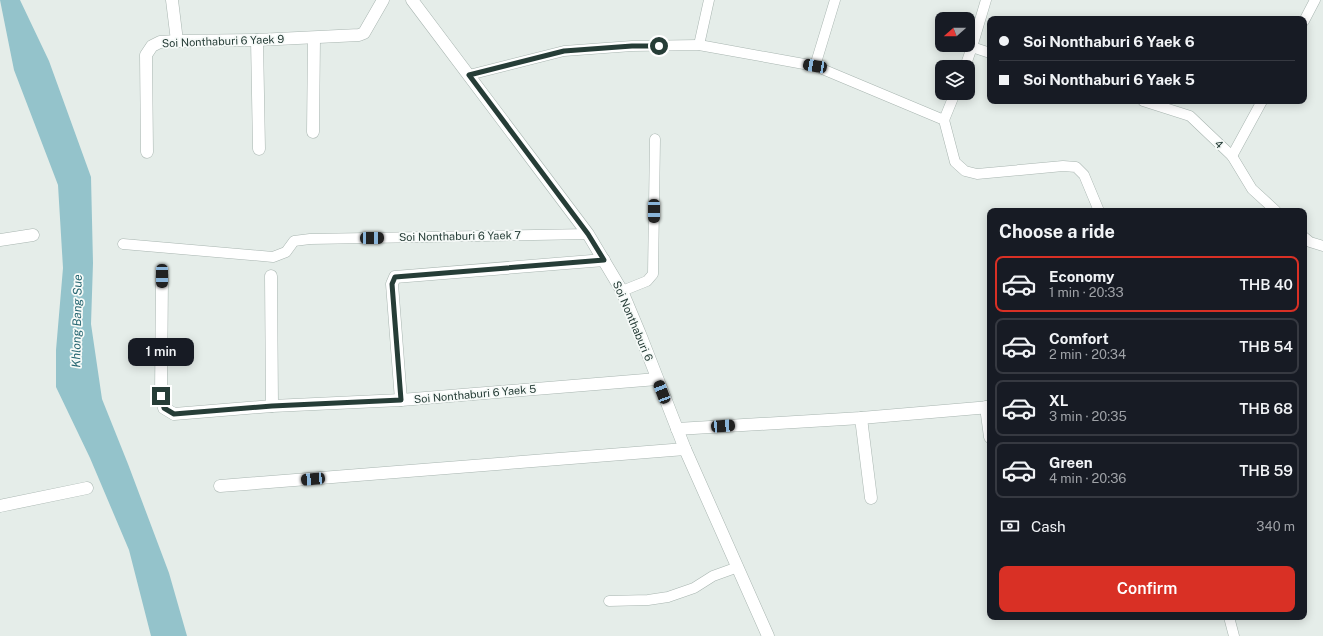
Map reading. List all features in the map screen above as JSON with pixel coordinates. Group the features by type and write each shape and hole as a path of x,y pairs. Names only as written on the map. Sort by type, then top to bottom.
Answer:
{"street":[{"path":"172,0 177,41"},
{"name":"Soi Nonthaburi 6 Yaek 9","path":"147,152 146,55 152,46 160,42 177,41 257,40 359,35 364,33 383,0"},
{"name":"Soi Nonthaburi 6","path":"412,0 588,234 622,291 685,449 768,636"},
{"path":"313,132 314,38"},
{"path":"257,40 259,149"},
{"path":"0,240 33,235"},
{"path":"401,400 392,284 395,277 604,260"},
{"name":"Soi Nonthaburi 6 Yaek 5","path":"162,276 161,396 164,408 174,414 272,406 401,400 657,379"},
{"path":"271,276 272,406"},
{"path":"677,429 861,418 987,407"},
{"path":"861,418 871,498"},
{"path":"220,486 685,449"},
{"path":"0,506 87,488"}],"lane":[{"path":"699,45 709,0"},
{"path":"815,66 835,0"},
{"path":"975,37 986,0"},
{"path":"1307,16 1315,0"},
{"path":"469,75 564,51 632,46 699,45 815,66 944,120"},
{"path":"975,48 987,52"},
{"path":"952,100 944,120 955,162 965,171 977,174 1076,166 1084,175 1098,208"},
{"name":"4","path":"1153,104 1190,116 1232,156 1252,189 1273,208"},
{"path":"1232,156 1260,104"},
{"path":"622,291 647,281 653,274 655,140"},
{"name":"Soi Nonthaburi 6 Yaek 7","path":"123,244 273,257 286,252 294,241 310,239 588,234"},
{"path":"1307,239 1310,242 1323,246"},
{"path":"610,601 648,600 668,597 694,588 714,576 738,566"},
{"path":"1230,620 1234,636"}],"water":[{"name":"Khlong Bang Sue","path":"0,0 20,0 49,61 91,177 93,263 91,324 102,399 169,573 187,636 151,636 129,550 90,458 56,387 56,350 63,268 58,185 14,70"}],"route":[{"path":"161,396 164,408 174,414 272,406 401,400 392,284 395,277 604,260 588,234 469,75 564,51 632,46 659,46"}]}
